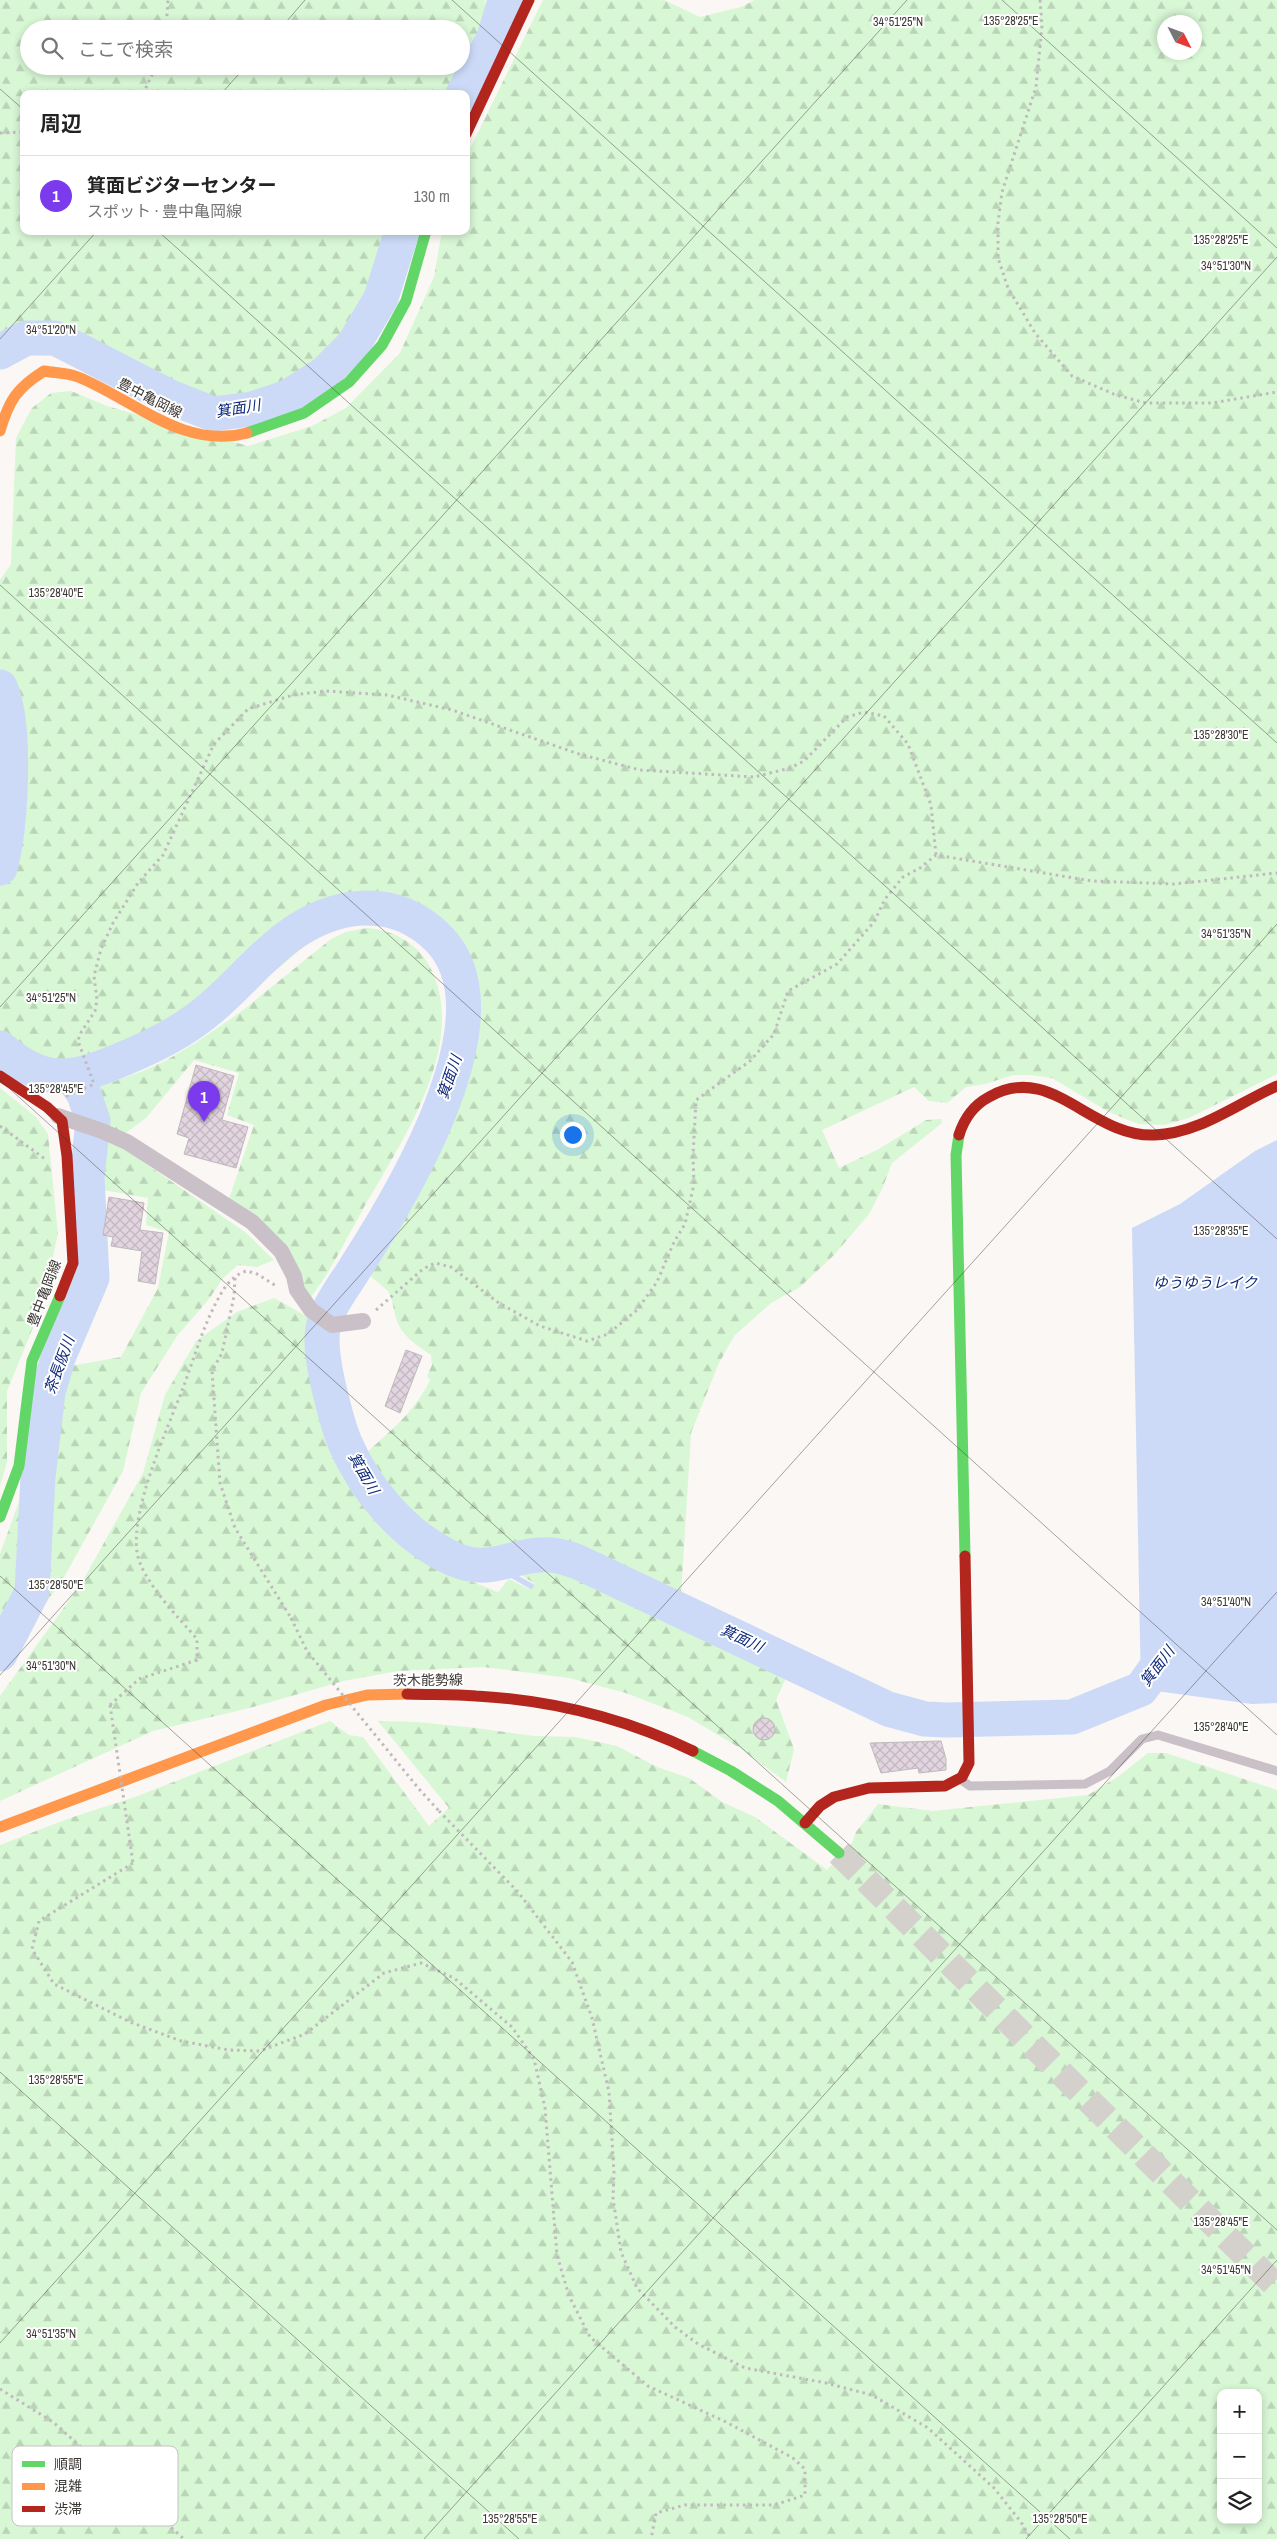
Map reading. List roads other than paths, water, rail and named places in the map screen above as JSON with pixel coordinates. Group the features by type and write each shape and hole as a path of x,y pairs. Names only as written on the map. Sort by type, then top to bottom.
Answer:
{"main road":[{"path":"470,125 529,0"},
{"name":"豊中亀岡線","path":"0,431 9,401 24,383 44,371 77,376 179,430 206,436 244,434 304,414 349,382 382,345 406,301 425,235"},
{"path":"0,1076 58,1116"},
{"path":"800,1820 834,1797 848,1792 870,1788 946,1786 960,1779 969,1763 956,1155 960,1128 969,1114 987,1098 1000,1091 1024,1087 1054,1093 1100,1122 1121,1131 1136,1135 1161,1135 1197,1125 1277,1086"},
{"name":"豊中亀岡線","path":"0,1517 19,1466 32,1361 53,1315 72,1263 64,1130 58,1116"},
{"name":"茨木能勢線","path":"0,1827 90,1791 326,1705 360,1696 464,1694 532,1701 581,1711 613,1719 688,1748 744,1778 771,1796 839,1853"}],"street":[{"path":"58,1116 102,1130 159,1161 222,1201 260,1228 280,1251 294,1276 298,1290 312,1310 332,1325 363,1321"}],"lane":[{"path":"960,1779 970,1786 1086,1784 1110,1771 1142,1739 1153,1735 1164,1736 1277,1771"}],"water":[{"name":"ゆうゆうレイク","path":"1277,1140 1277,1703 1252,1704 1141,1689 1132,1228 1180,1204 1255,1151"}],"waterway":[{"name":"箕面川","path":"465,90 494,38 505,0"},
{"name":"箕面川","path":"0,352 26,338 55,338 170,397 213,414 252,409 288,397 324,374 354,344 381,298 401,235"},
{"name":"箕面川","path":"0,687 9,726 10,750 7,828 0,868"},
{"name":"箕面川","path":"0,1048 29,1068 56,1076 70,1076 101,1068 167,1038 200,1017 221,1000 266,955 285,939 322,917 362,908 382,909 402,914 420,924 438,938 458,971 463,1011 457,1056 442,1103 422,1151 399,1195 332,1304 322,1333 328,1384 337,1421 345,1443 353,1460 374,1493 400,1522 431,1546 447,1556 462,1562 488,1565 537,1555 552,1555 578,1562 888,1709 925,1719 1072,1717 1141,1689 1169,1650"},
{"name":"茶長阪川","path":"0,1654 32,1592 38,1477 48,1392 58,1358 92,1278 87,1177 93,1121 84,1094 72,1077"},
{"path":"495,1566 531,1586"}],"tunnel":[{"path":"839,1853 1277,2287"}],"place":[{"name":"箕面ビジターセンター","path":"204,1122"}]}
